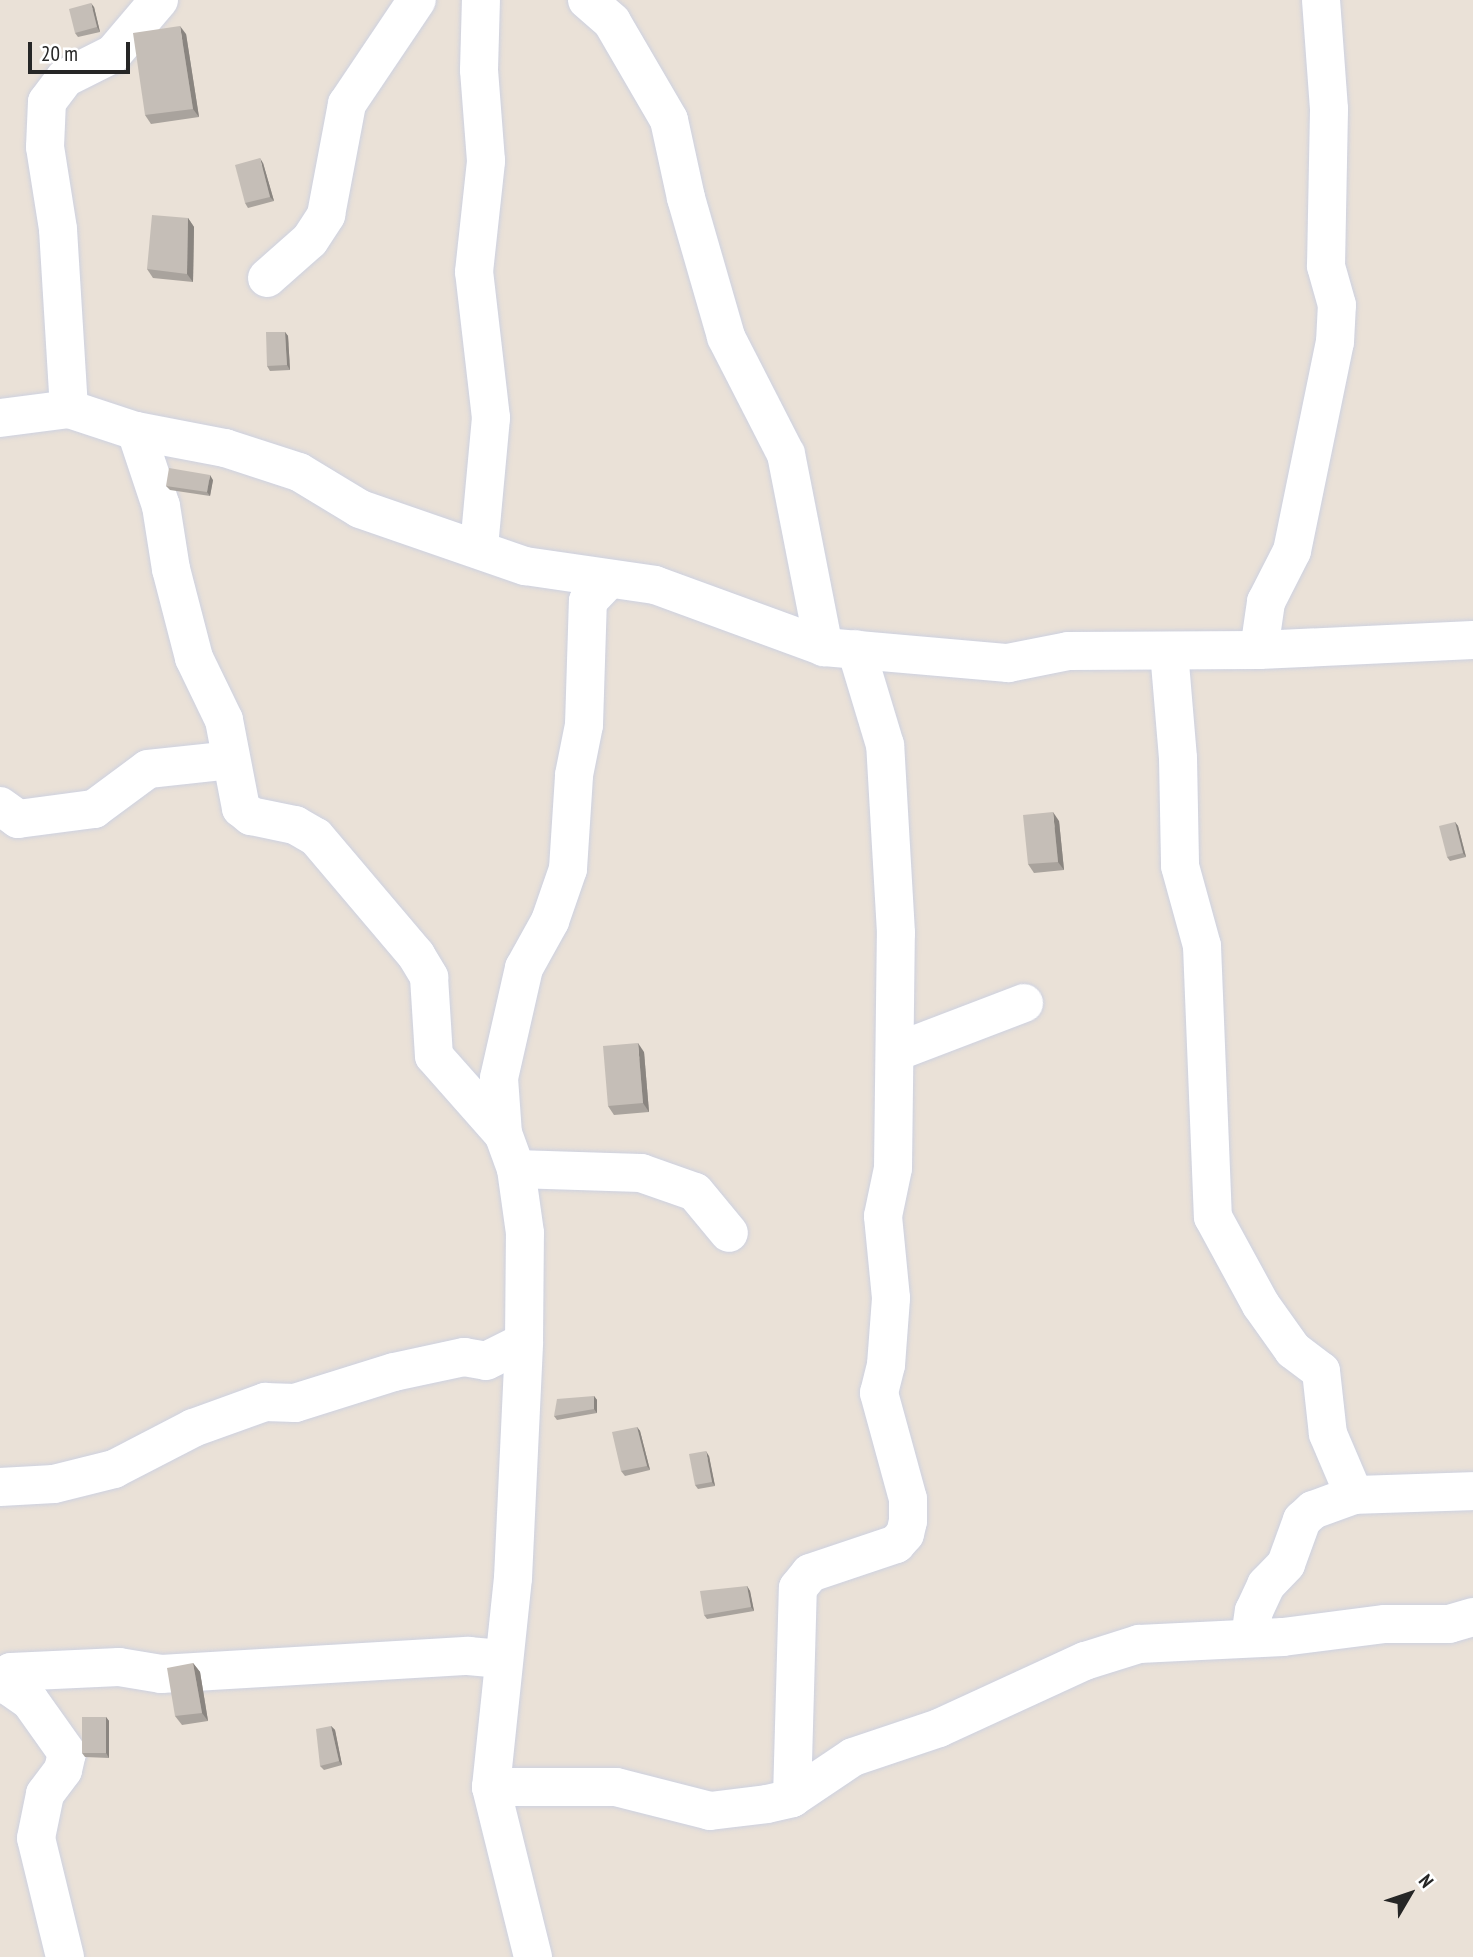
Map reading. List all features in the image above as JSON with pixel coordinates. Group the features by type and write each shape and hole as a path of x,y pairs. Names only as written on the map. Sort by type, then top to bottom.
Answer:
{"street":[{"path":"69,409 58,229 46,147 47,102 65,78 113,54 159,0"},
{"path":"267,278 310,240 326,215 347,104 417,0"},
{"path":"480,547 491,418 474,272 486,161 480,70 481,0"},
{"path":"587,0 612,22 669,120 689,211 726,337 786,454 840,648 885,744 896,933 895,1052 893,1168 883,1216 891,1298 886,1365 879,1392 908,1499 908,1521 896,1544 810,1573 798,1588 792,1798"},
{"path":"1259,650 1266,601 1292,551 1335,342 1337,305 1326,266 1329,108 1321,0"},
{"path":"0,418 69,409 136,432 225,448 299,472 360,509 480,547 525,566 590,586 655,585 840,648 1008,663 1068,651 1259,650 1473,640"},
{"path":"136,432 162,506 171,569 194,657 224,720 241,808 251,816 295,825 316,837 416,955 429,977 435,1055 509,1152 640,1173 695,1192 729,1233"},
{"path":"533,1957 491,1787 502,1659 513,1578 524,1342 525,1233 509,1152 499,1078 524,968 550,921 568,869 574,775 584,725 590,586"},
{"path":"1169,651 1178,758 1180,866 1202,946 1213,1217 1261,1305 1293,1350 1321,1371 1328,1434 1354,1495"},
{"path":"0,806 18,819 94,809 148,769 231,761"},
{"path":"895,1052 1024,1003"},
{"path":"0,1487 54,1484 114,1469 193,1428 265,1402 295,1403 394,1372 464,1357 486,1361 524,1342"},
{"path":"1250,1638 1254,1611 1266,1585 1286,1564 1302,1520 1321,1505 1354,1495 1473,1491"},
{"path":"491,1787 616,1787 676,1806 710,1811 792,1798 852,1757 939,1728 1085,1661 1139,1644 1250,1638 1385,1624 1449,1624 1473,1617"},
{"path":"65,1957 36,1838 45,1794 67,1763 67,1753 30,1701 10,1687 6,1670 119,1667 161,1674 468,1656 502,1659"}],"building":[{"path":"91,3 97,27 75,33 69,9"},
{"path":"180,26 193,109 145,115 133,33"},
{"path":"260,158 270,197 245,203 235,165"},
{"path":"152,215 188,218 187,274 147,269"},
{"path":"266,332 285,332 287,365 267,366"},
{"path":"169,468 210,475 207,492 166,486"},
{"path":"1053,812 1058,862 1028,864 1023,815"},
{"path":"1455,822 1463,853 1447,857 1439,826"},
{"path":"638,1043 643,1103 608,1106 603,1046"},
{"path":"594,1396 594,1409 554,1416 557,1399"},
{"path":"637,1427 647,1466 621,1471 612,1432"},
{"path":"706,1451 712,1482 695,1485 689,1454"},
{"path":"747,1586 751,1607 704,1615 700,1591"},
{"path":"193,1663 202,1713 175,1716 167,1668"},
{"path":"82,1717 106,1717 106,1753 82,1753"},
{"path":"331,1726 339,1761 320,1766 316,1729"}]}
